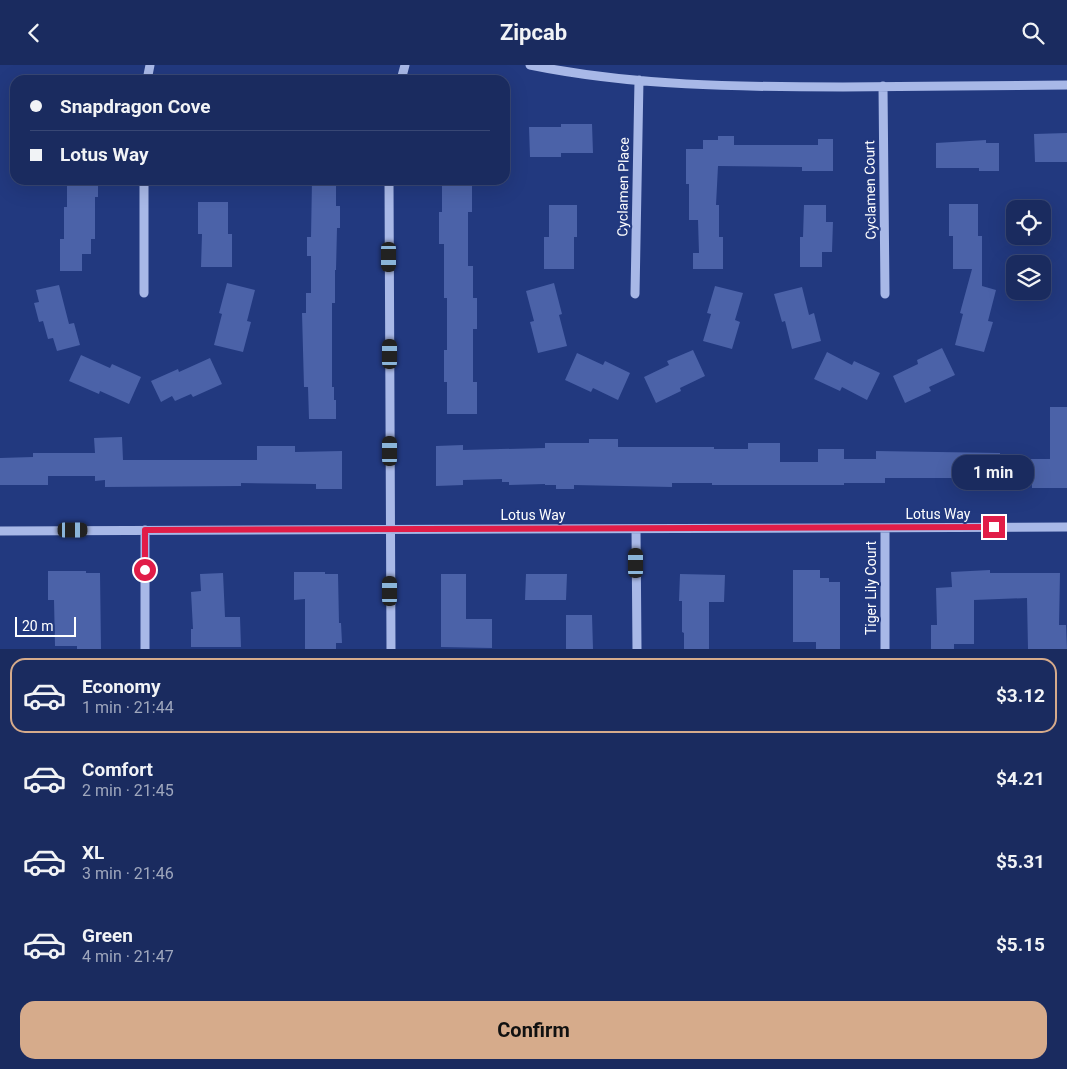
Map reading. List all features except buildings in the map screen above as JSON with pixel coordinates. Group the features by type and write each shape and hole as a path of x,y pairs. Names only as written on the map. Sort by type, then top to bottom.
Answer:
{"street":[{"path":"530,65 586,75 639,81 736,86 1067,85"},
{"name":"Cyclamen Place","path":"635,293 639,81"},
{"name":"Cyclamen Court","path":"883,86 885,294"},
{"path":"144,185 144,293"},
{"path":"389,185 391,649"},
{"name":"Tiger Lily Court","path":"885,527 885,649"},
{"name":"Lotus Way","path":"0,531 1067,527"},
{"path":"636,529 636,649"},
{"path":"145,530 146,649"}],"route":[{"path":"145,570 145,530 994,527"}]}
